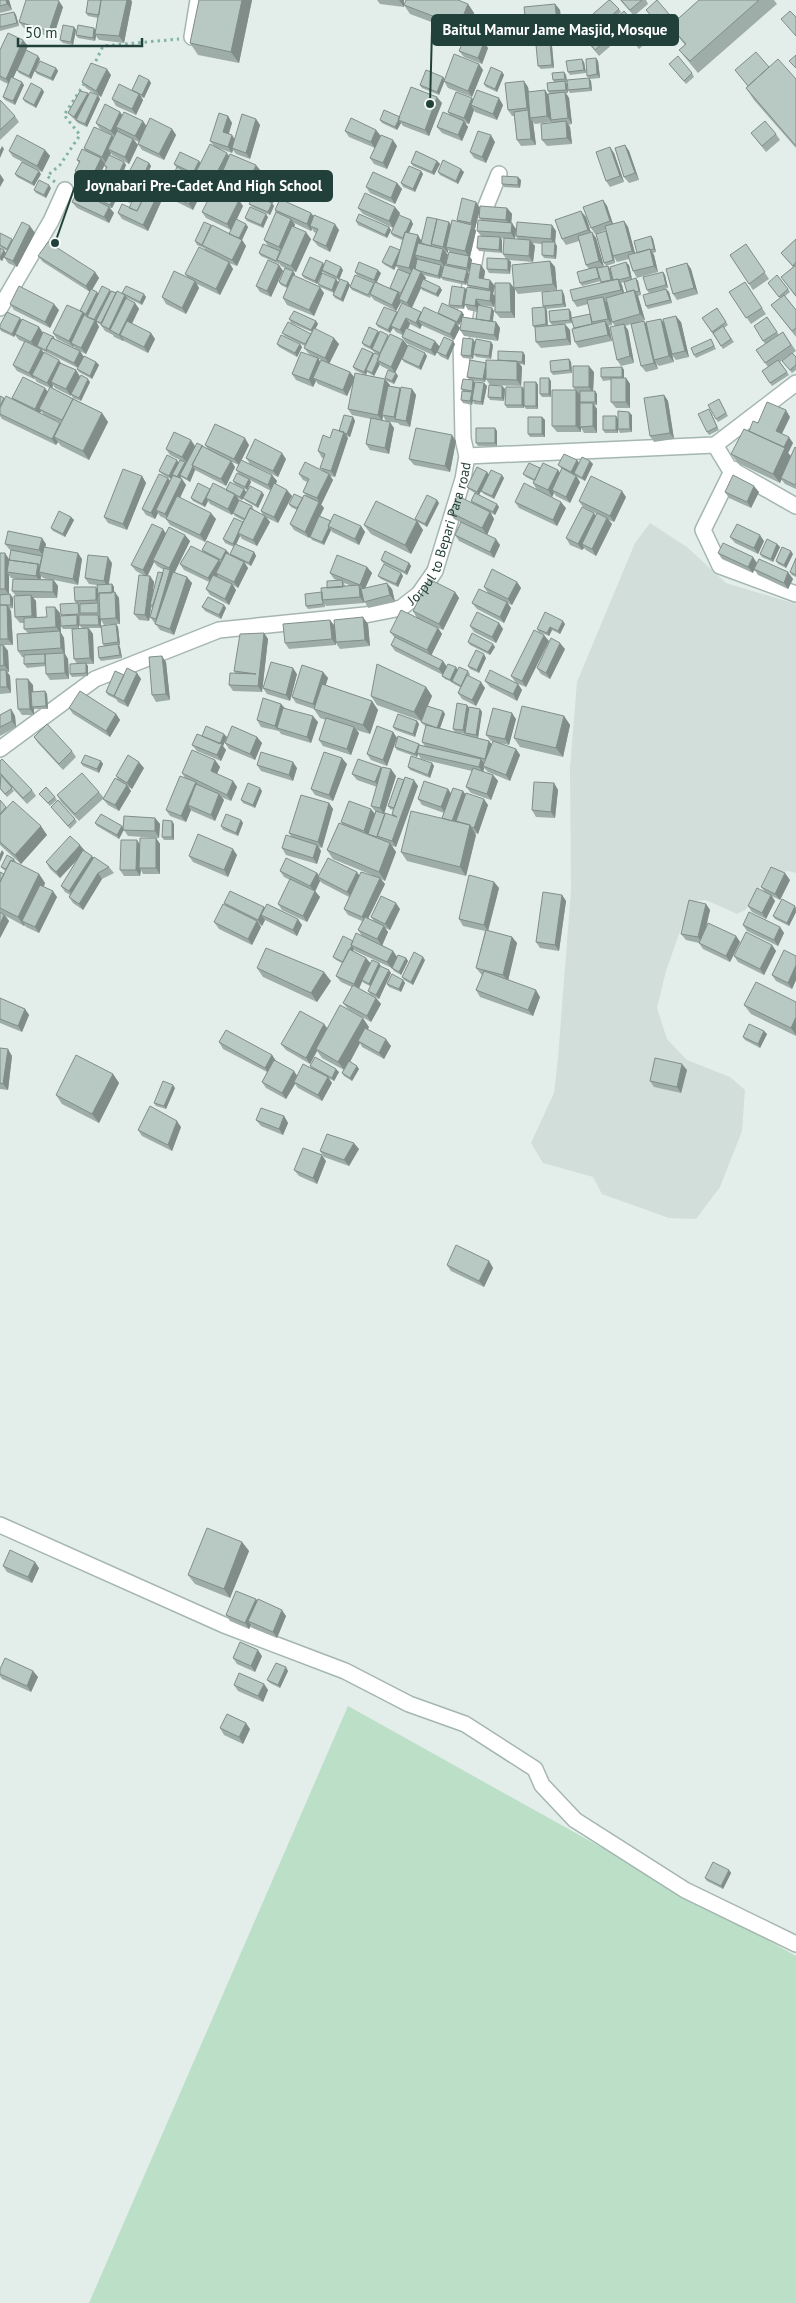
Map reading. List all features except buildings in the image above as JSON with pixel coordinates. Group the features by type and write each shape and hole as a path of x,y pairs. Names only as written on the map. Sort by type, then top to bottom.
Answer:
{"street":[{"path":"192,37 198,0"},
{"path":"467,456 463,438 460,338 482,216 500,174"},
{"path":"0,308 50,221 65,190"},
{"path":"796,383 715,446 733,470 796,506"},
{"name":"Jorpul to Bepari Para road","path":"0,748 95,679 219,630 365,614 401,608 419,594 434,570 463,479 467,456 715,446"},
{"path":"733,470 703,530 720,566 796,594"},
{"path":"0,1525 224,1625 345,1671 410,1704 465,1724 535,1769 542,1785 575,1820 685,1890 796,1944"}],"path":[{"path":"92,69 103,46 192,37"},
{"path":"65,190 47,176 60,165 80,135 64,115 88,77"}],"shaded area":[{"path":"650,523 687,547 726,583 796,604 796,873 788,871 767,874 745,910 737,914 706,900 696,901 689,906 666,971 657,1008 667,1039 687,1060 730,1077 745,1090 742,1131 720,1187 696,1219 669,1218 602,1194 593,1177 543,1163 531,1143 554,1093 558,1058 571,890 570,768 577,682 635,543"}],"green space":[{"path":"348,1706 796,1956 796,2303 89,2303"}],"place":[{"name":"Baitul Mamur Jame Masjid, Mosque","path":"430,104"},
{"name":"Joynabari Pre-Cadet And High School","path":"55,243"}]}
